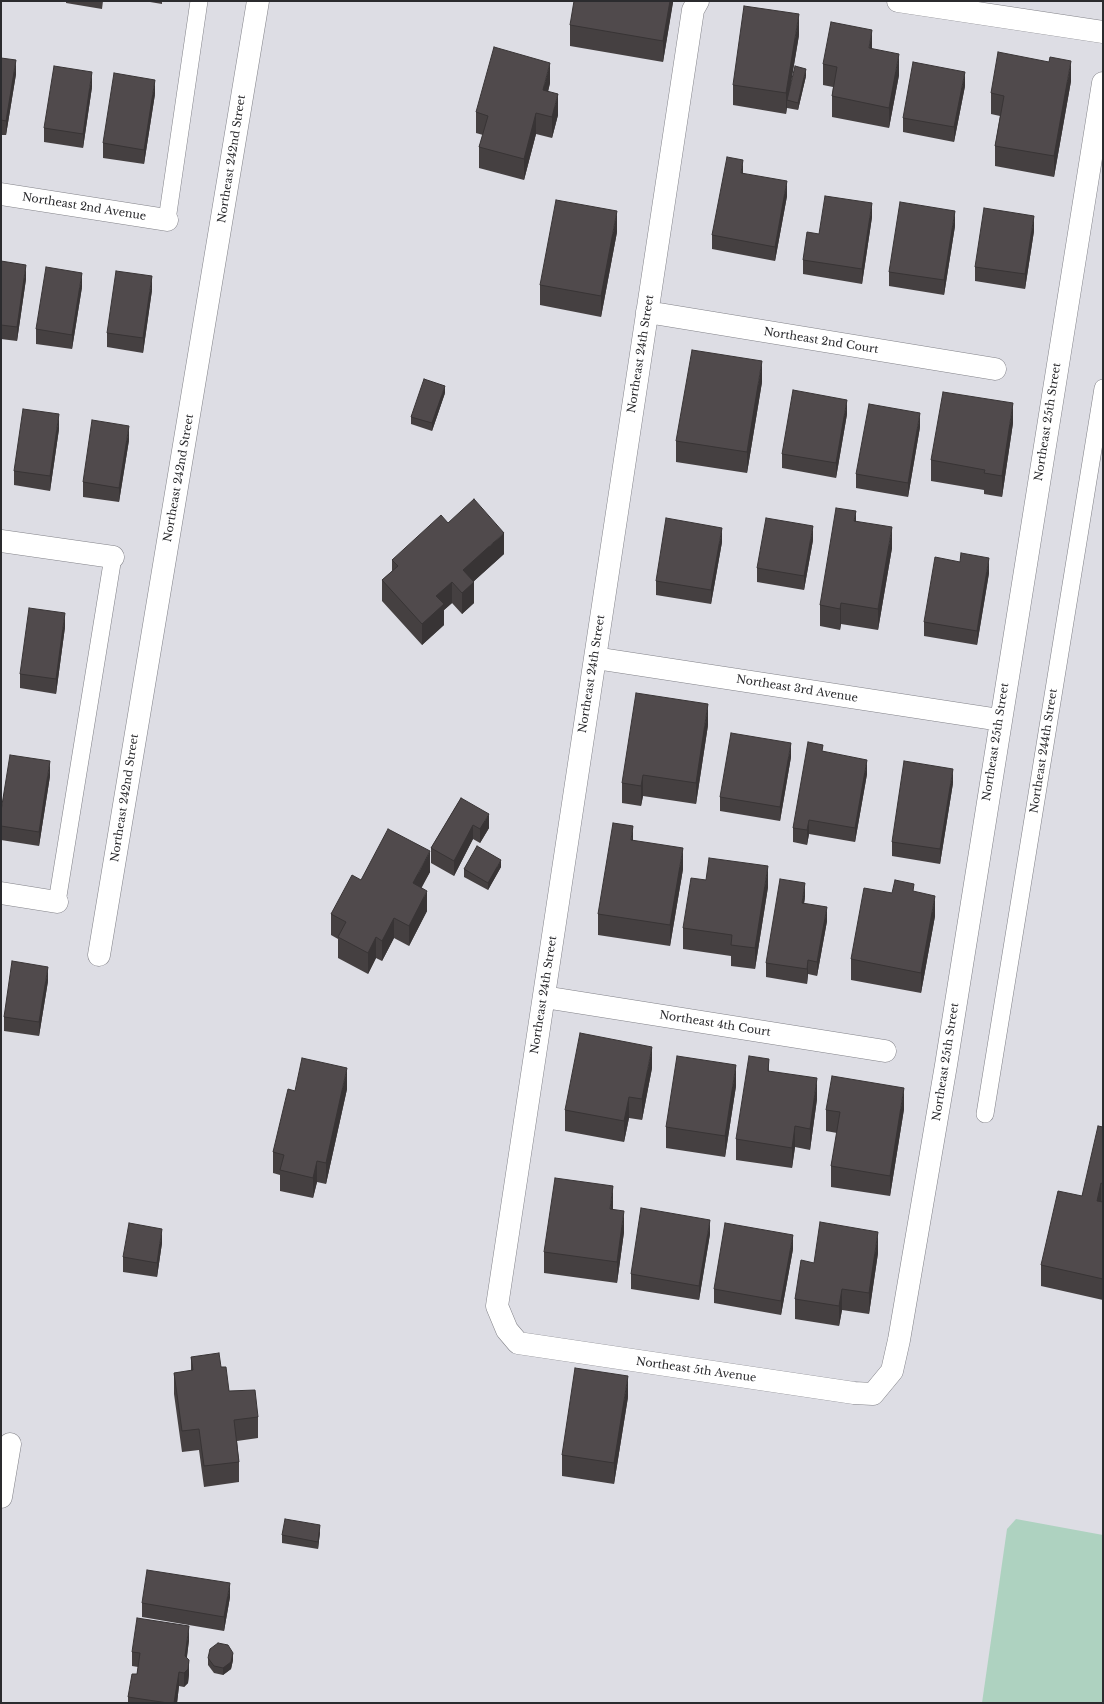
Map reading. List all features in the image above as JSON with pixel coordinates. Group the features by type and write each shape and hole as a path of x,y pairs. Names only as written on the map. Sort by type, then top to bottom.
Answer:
{"street":[{"name":"Northeast 242nd Street","path":"99,955 258,1"},
{"name":"Northeast 24th Street","path":"518,1343 507,1330 497,1306 693,10 698,1"},
{"path":"898,1 1103,32"},
{"name":"Northeast 25th Street","path":"873,1394 892,1372 899,1340 946,1065 1103,83"},
{"name":"Northeast 2nd Avenue","path":"1,194 167,220"},
{"name":"Northeast 2nd Court","path":"647,312 995,369"},
{"path":"1,541 113,557"},
{"name":"Northeast 3rd Avenue","path":"595,658 1000,720"},
{"path":"1,893 56,902"},
{"name":"Northeast 4th Court","path":"544,996 885,1051"},
{"name":"Northeast 5th Avenue","path":"518,1343 854,1393 873,1394"},
{"path":"1,1497 10,1444"}],"lane":[{"path":"167,220 199,1"},
{"name":"Northeast 244th Street","path":"984,1114 1103,388"},
{"path":"56,902 113,557"}],"green space":[{"path":"1016,1519 1103,1535 1103,1703 982,1703 1007,1529"}],"building":[{"path":"574,1 670,1 663,41 570,25"},
{"path":"744,6 799,14 786,93 733,85"},
{"path":"831,22 872,30 869,48 899,54 889,108 832,96 837,67 823,64"},
{"path":"494,47 550,63 543,90 558,94 552,117 536,113 524,159 479,147 488,116 476,112"},
{"path":"998,52 1049,62 1050,57 1071,61 1054,156 995,146 1004,96 991,93"},
{"path":"1,58 16,60 6,121 1,120"},
{"path":"913,62 965,72 954,127 903,118"},
{"path":"54,66 92,72 83,134 44,128"},
{"path":"795,66 806,69 798,103 787,100"},
{"path":"114,73 155,80 144,150 103,143"},
{"path":"727,157 743,160 741,173 787,181 775,247 712,235"},
{"path":"825,196 872,203 862,269 803,260 807,232 819,234"},
{"path":"556,200 617,211 601,296 540,285"},
{"path":"900,202 955,211 944,280 889,272"},
{"path":"984,208 1034,216 1025,274 975,267"},
{"path":"1,261 26,265 17,327 1,325"},
{"path":"46,267 82,273 72,335 36,329"},
{"path":"116,271 152,276 143,338 107,333"},
{"path":"692,350 762,361 747,452 676,441"},
{"path":"424,379 445,386 432,423 411,417"},
{"path":"793,390 847,400 836,463 782,454"},
{"path":"943,392 1013,403 1002,476 984,473 985,470 931,460"},
{"path":"869,404 920,413 908,483 856,474"},
{"path":"23,409 59,414 50,476 14,471"},
{"path":"92,420 129,426 119,488 83,482"},
{"path":"474,499 504,533 463,570 474,582 462,593 452,582 436,596 444,604 422,624 382,580 398,566 392,560 441,515 448,523"},
{"path":"836,508 856,511 854,521 892,527 878,609 841,603 840,609 820,605"},
{"path":"666,518 722,528 711,590 656,581"},
{"path":"766,518 813,526 804,576 757,568"},
{"path":"961,553 989,558 977,631 924,622 935,557 960,562"},
{"path":"29,608 65,613 56,679 20,674"},
{"path":"636,693 708,704 696,783 643,775 641,786 622,783"},
{"path":"731,733 791,743 780,807 720,797"},
{"path":"808,742 823,745 822,751 867,760 855,828 809,820 807,830 793,828"},
{"path":"10,755 50,761 39,832 1,826 1,811"},
{"path":"904,761 953,769 940,849 892,842"},
{"path":"461,798 489,814 480,829 473,825 454,861 431,848"},
{"path":"613,823 633,826 631,840 683,848 670,925 598,914"},
{"path":"388,829 430,851 413,883 427,891 409,926 394,918 382,941 376,937 368,953 338,937 346,922 331,914 352,875 361,880"},
{"path":"477,846 501,860 488,883 464,869"},
{"path":"709,858 768,866 755,948 731,945 732,935 683,928 691,878 706,880"},
{"path":"780,879 805,883 802,903 827,907 817,962 808,960 807,969 766,963"},
{"path":"895,880 914,884 913,891 935,896 921,973 851,959 864,888 892,893"},
{"path":"12,961 48,967 39,1022 4,1017"},
{"path":"580,1033 652,1047 642,1099 629,1097 624,1121 565,1110"},
{"path":"677,1056 736,1065 725,1136 666,1127"},
{"path":"749,1056 769,1059 768,1071 817,1078 810,1129 795,1126 792,1148 736,1139"},
{"path":"302,1058 347,1068 326,1163 317,1161 313,1178 280,1170 284,1155 273,1152 288,1089 295,1091"},
{"path":"832,1076 904,1088 890,1176 831,1166 840,1112 826,1110"},
{"path":"1098,1126 1103,1127 1103,1184 1101,1183 1097,1201 1103,1202 1103,1279 1041,1265 1058,1191 1082,1196"},
{"path":"555,1178 613,1186 610,1209 624,1211 617,1262 544,1252"},
{"path":"641,1208 710,1220 699,1286 631,1274"},
{"path":"820,1222 878,1232 869,1293 842,1289 839,1306 795,1299 801,1260 814,1263"},
{"path":"129,1223 162,1229 157,1263 123,1257"},
{"path":"725,1223 793,1235 781,1301 714,1289"},
{"path":"219,1353 221,1367 226,1367 229,1391 255,1390 258,1417 234,1420 239,1462 204,1466 199,1429 182,1431 174,1373 193,1370 191,1357"},
{"path":"575,1368 628,1376 614,1463 562,1455"},
{"path":"285,1519 320,1525 318,1542 282,1535"},
{"path":"147,1570 230,1583 224,1617 142,1603"},
{"path":"137,1618 189,1626 185,1656 189,1660 188,1669 184,1673 179,1672 174,1703 128,1697 132,1674 137,1674 140,1653 132,1652"},
{"path":"218,1643 228,1645 233,1653 231,1662 223,1668 214,1666 208,1658 210,1649"}]}
